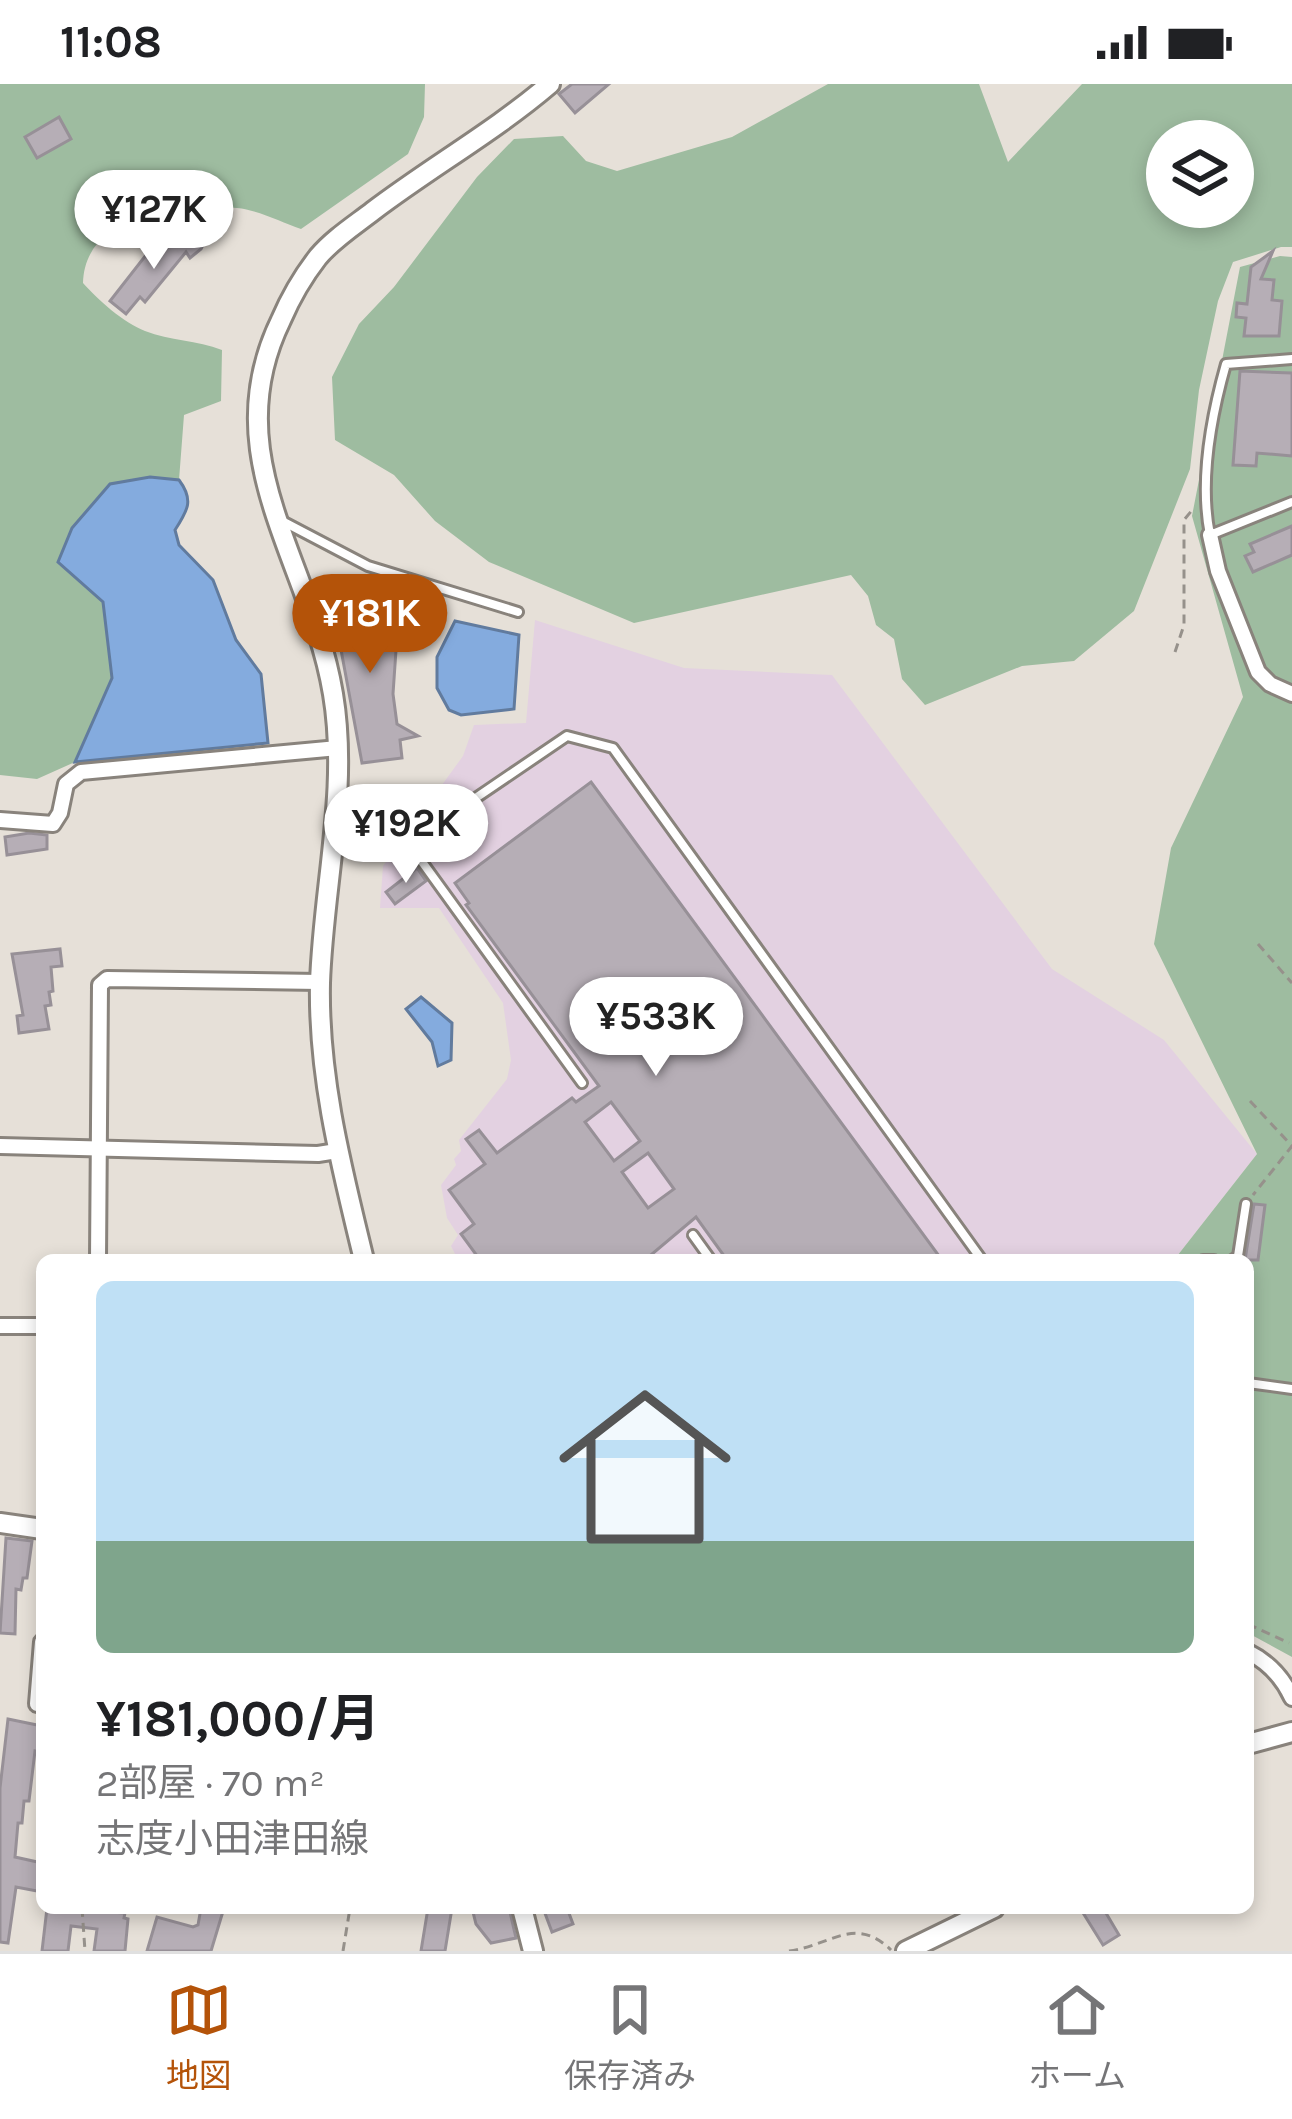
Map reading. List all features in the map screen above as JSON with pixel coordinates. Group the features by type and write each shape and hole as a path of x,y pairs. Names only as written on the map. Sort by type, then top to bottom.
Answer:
{"main road":[{"path":"363,1254 337,1151 326,1080 320,982 338,748 333,694 258,451 255,404 273,338 318,257 550,84"},
{"path":"0,1523 36,1528"},
{"path":"1254,1742 1292,1732"},
{"path":"524,1914 533,1951"},
{"path":"906,1951 982,1914"}],"street":[{"path":"1210,535 1218,571 1258,672 1292,694"},
{"path":"0,820 52,824 60,813 66,784 81,772 338,748"},
{"path":"98,1254 100,985 107,979 320,982"},
{"path":"0,1146 337,1151"},
{"path":"0,1326 36,1326"},
{"path":"1254,1655 1290,1687"}],"lane":[{"path":"1292,359 1226,364 1217,396 1207,494 1210,535 1292,502"},
{"path":"277,519 368,566 518,612"},
{"path":"582,1083 420,859 433,827 567,736 613,748 978,1254"},
{"path":"1238,1254 1246,1204"},
{"path":"694,1235 707,1254"},
{"path":"1254,1385 1292,1389"}],"path":[{"path":"1175,652 1184,626 1184,520 1207,494"},
{"path":"1258,944 1292,983"},
{"path":"1246,1204 1292,1146 1250,1101"},
{"path":"1254,1627 1289,1643"},
{"path":"83,1914 86,1951"},
{"path":"343,1951 349,1914"},
{"path":"789,1951 860,1931 873,1933 891,1951"}],"shaded area":[{"path":"535,620 684,668 832,675 1052,969 1164,1040 1257,1154 1179,1254 455,1254 451,1246 458,1235 447,1218 441,1185 456,1165 459,1140 507,1079 511,1060 503,1003 439,908 380,908 383,866 463,756 474,725 526,723"}],"green space":[{"path":"0,84 425,84 424,117 408,154 301,229 237,208 190,207 118,226 100,240 88,259 83,283 120,317 154,334 222,350 221,401 184,415 179,480 150,477 58,562 103,602 112,678 75,762 37,779 0,775"},
{"path":"828,84 979,84 1008,162 1082,84 1292,84 1292,247 1233,262 1218,301 1199,390 1190,469 1134,611 1074,661 1022,666 925,705 902,679 894,639 876,625 868,596 851,575 634,623 489,562 435,521 394,475 335,440 332,377 359,324 394,287 477,177 514,139 563,136 586,161 617,171 732,137"},
{"path":"1292,257 1292,1657 1254,1636 1254,1254 1179,1254 1257,1154 1154,944 1171,848 1243,697 1192,516 1240,267"}],"water":[{"path":"150,477 179,480 187,493 186,511 175,530 179,545 213,580 236,640 261,674 268,743 75,762 112,678 103,602 58,562 72,528 110,484"},
{"path":"455,621 519,635 514,709 461,715 449,710 437,688 437,657"},
{"path":"421,997 452,1023 451,1060 438,1066 432,1042 406,1009"}],"building":[{"path":"572,84 609,84 575,113 559,94"},
{"path":"59,117 71,139 37,158 25,137"},
{"path":"196,233 204,243 201,249 190,258 186,252 145,302 140,297 126,314 110,301 146,255 153,260 169,240 180,242"},
{"path":"1273,251 1261,279 1274,280 1272,300 1282,301 1279,336 1244,336 1246,318 1236,317 1237,303 1247,304 1251,267"},
{"path":"1240,371 1292,373 1292,456 1257,453 1256,466 1233,465"},
{"path":"1292,526 1292,555 1253,572 1245,556 1254,552 1250,544"},
{"path":"346,597 398,621 393,694 397,724 418,736 400,740 402,758 362,763 339,639 323,601"},
{"path":"591,782 938,1254 723,1254 696,1217 652,1254 476,1254 461,1234 474,1224 449,1190 485,1164 466,1139 479,1130 497,1153 572,1098 576,1102 599,1086 466,905 455,883","holes":["611,1102 640,1141 614,1161 585,1122","648,1153 674,1189 648,1208 622,1172"]},
{"path":"47,835 47,849 7,855 5,837"},
{"path":"417,868 426,881 395,904 386,892"},
{"path":"60,949 62,966 51,967 51,1005 45,1006 49,1029 19,1033 17,1016 23,1015 12,954"},
{"path":"1254,1204 1265,1205 1258,1260 1246,1254"},
{"path":"6,1538 32,1541 27,1578 21,1590 16,1589 15,1634 0,1633"},
{"path":"8,1719 36,1725 29,1801 24,1801 22,1823 18,1823 15,1857 36,1862 36,1891 16,1887 8,1943 0,1942 0,1788"},
{"path":"46,1914 125,1914 128,1919 125,1951 94,1951 97,1929 71,1926 68,1951 42,1951"},
{"path":"200,1914 222,1914 211,1951 147,1951 157,1917 198,1925"},
{"path":"427,1914 451,1914 445,1951 421,1951"},
{"path":"474,1914 510,1914 516,1938 491,1943"},
{"path":"545,1914 569,1914 573,1924 552,1932"},
{"path":"1084,1914 1107,1914 1119,1935 1103,1945"}]}
